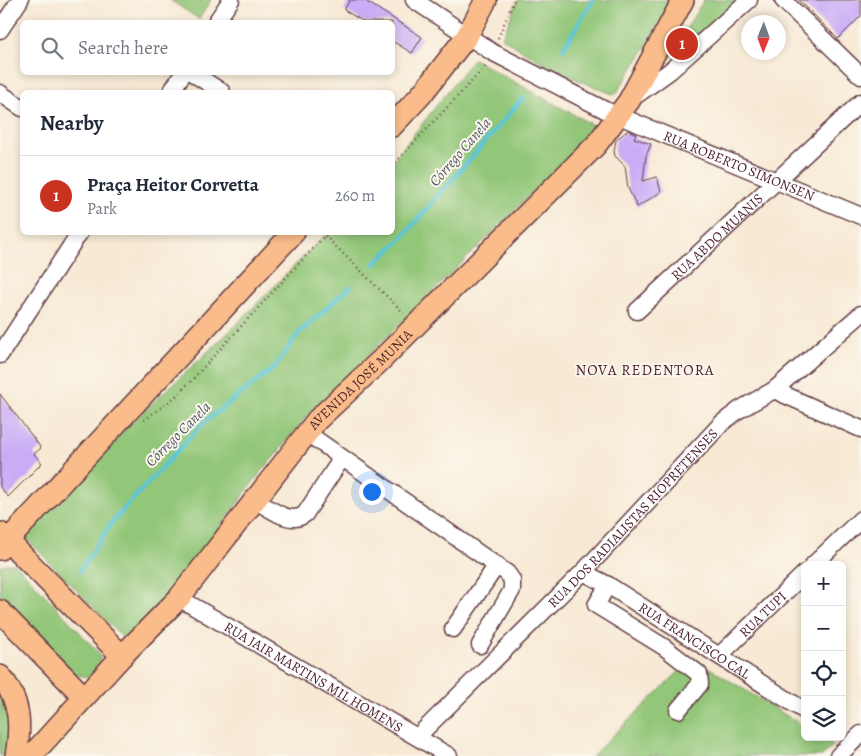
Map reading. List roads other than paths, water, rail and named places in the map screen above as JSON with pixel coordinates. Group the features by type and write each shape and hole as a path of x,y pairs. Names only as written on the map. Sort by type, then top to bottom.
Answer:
{"main road":[{"path":"395,123 421,94 467,36 486,0"},
{"name":"AVENIDA JOSÉ MUNIA","path":"31,756 122,656 179,598 317,420 380,362 596,145 624,108 683,0"},
{"path":"122,656 2,541 291,235"},
{"path":"0,611 84,697"},
{"path":"0,676 9,686 18,710 16,756"}],"street":[{"path":"0,30 20,0"},
{"path":"217,20 231,0"},
{"name":"RUA ROBERTO SIMONSEN","path":"414,0 492,52 624,108 777,180 861,216"},
{"path":"624,108 670,72 749,0"},
{"path":"783,0 861,76"},
{"path":"172,90 182,75"},
{"path":"196,75 219,90"},
{"path":"0,94 20,107"},
{"name":"RUA ABDO MUANIS","path":"637,311 861,102"},
{"path":"0,354 78,235"},
{"name":"RUA DOS RADIALISTAS RIOPRETENSES","path":"418,736 583,572 722,423 739,410 774,390 861,314"},
{"path":"774,390 861,429"},
{"path":"307,433 507,573 512,580 512,590 480,645"},
{"path":"256,501 291,519 299,518 305,514 342,458"},
{"path":"817,561 861,519"},
{"path":"453,629 497,566"},
{"name":"RUA FRANCISCO CAL","path":"583,572 608,585 720,655 801,708"},
{"name":"RUA TUPI","path":"720,655 801,577"},
{"path":"608,585 596,605 664,647 699,674 700,684 678,710"},
{"name":"RUA JAIR MARTINS MIL HOMENS","path":"179,598 450,756"},
{"path":"838,756 854,740"}],"waterway":[{"name":"Córrego Canela","path":"563,49 593,0"},
{"name":"Córrego Canela","path":"374,264 400,240 523,98"},
{"name":"Córrego Canela","path":"80,571 113,521 202,424 274,368 298,334 350,287"}],"place":[{"name":"Praça Heitor Corvetta","path":"682,44"}],"district":[{"name":"NOVA REDENTORA","path":"645,370"}]}
